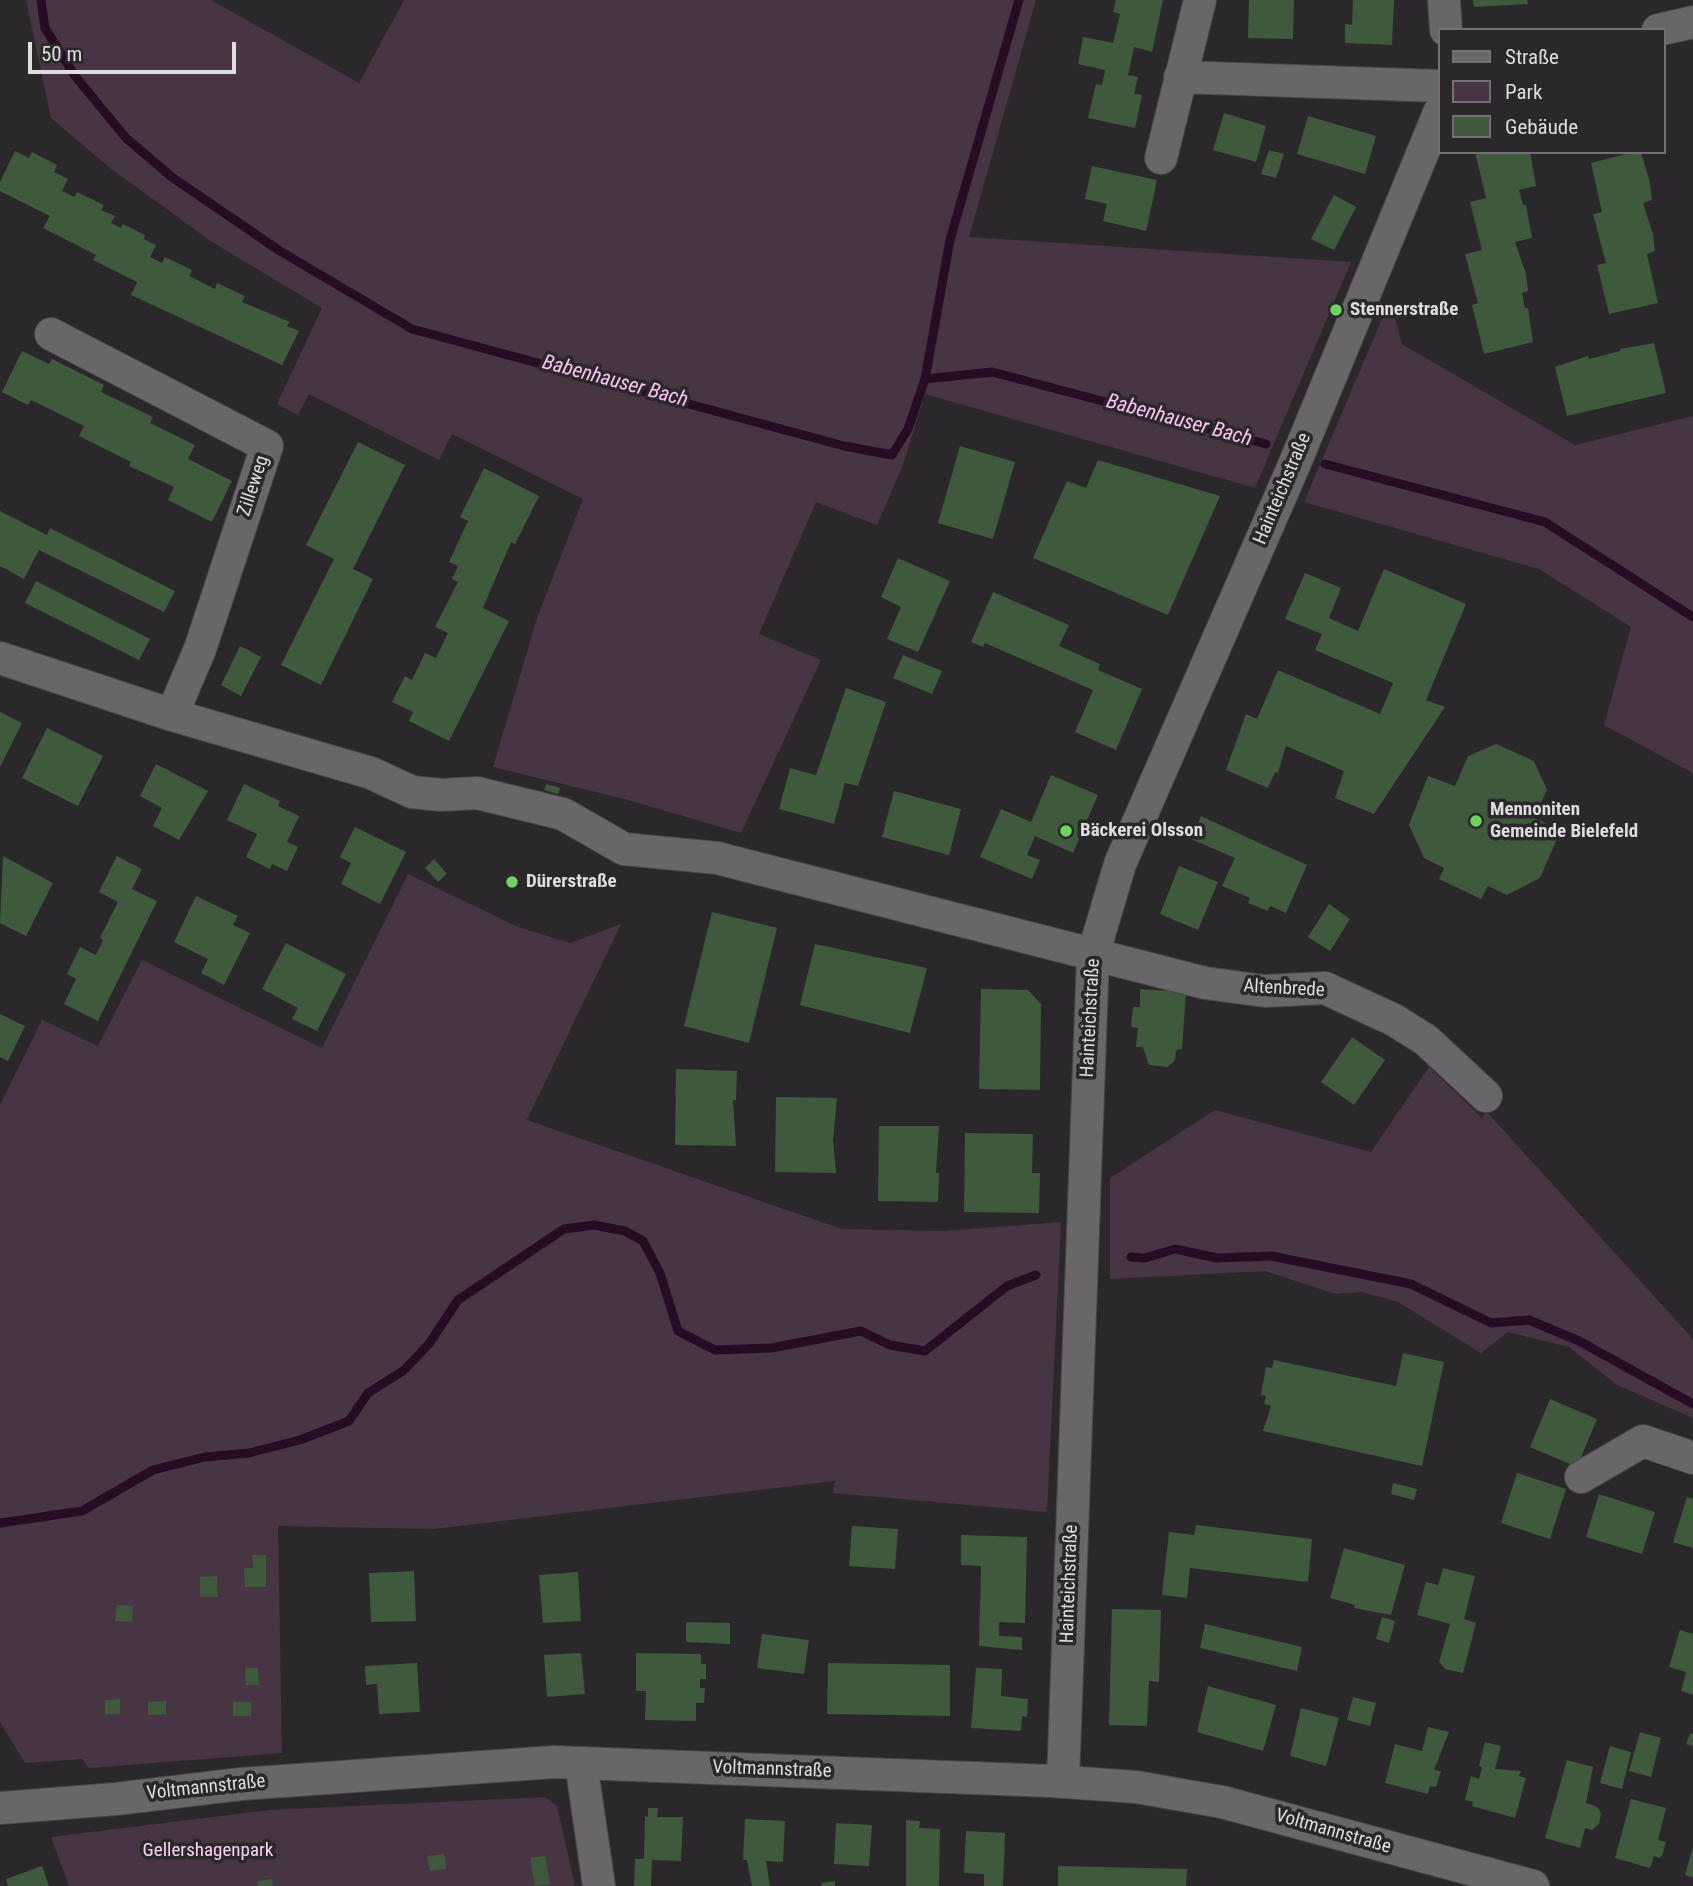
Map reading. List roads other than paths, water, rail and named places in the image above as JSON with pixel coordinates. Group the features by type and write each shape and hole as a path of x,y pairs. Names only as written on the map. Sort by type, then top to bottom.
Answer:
{"street":[{"path":"1161,158 1200,0"},
{"path":"1444,0 1446,28"},
{"path":"1665,28 1693,22"},
{"path":"1180,77 1438,86"},
{"name":"Hainteichstraße","path":"1063,1781 1093,955 1120,864 1295,463 1438,115"},
{"name":"Zilleweg","path":"51,334 267,446 200,649 172,715"},
{"path":"0,658 172,715 371,773 412,792 428,795 477,793 563,814 624,849 717,858 1093,955"},
{"name":"Altenbrede","path":"1093,955 1205,983 1265,991 1325,988 1394,1020 1426,1040 1486,1096"},
{"path":"1581,1477 1643,1441 1693,1458"},
{"path":"581,1763 598,1886"},
{"name":"Voltmannstraße","path":"0,1808 116,1799 280,1780 487,1766 581,1763 1063,1781 1136,1787 1229,1804 1533,1886"}],"waterway":[{"name":"Babenhauser Bach","path":"41,0 45,28 75,76 126,138 173,178 280,251 412,329 844,446 892,455 908,429 925,379 992,372 1266,444"},
{"path":"925,379 950,240 1019,0"},
{"name":"Babenhauser Bach","path":"1325,464 1545,522 1693,617"},
{"path":"0,1523 82,1511 153,1470 205,1457 249,1453 300,1440 349,1421 368,1393 403,1371 429,1344 458,1300 564,1229 594,1225 625,1231 643,1241 660,1273 678,1331 715,1350 771,1348 861,1331 890,1345 925,1351 1007,1286 1036,1275"},
{"path":"1131,1257 1145,1258 1175,1249 1217,1258 1271,1256 1411,1284 1491,1323 1529,1320 1579,1341 1693,1404"}],"place":[{"name":"Stennerstraße","path":"1336,310"},
{"name":"Mennoniten Gemeinde Bielefeld","path":"1476,821"},
{"name":"Bäckerei Olsson","path":"1066,831"},
{"name":"Dürerstraße","path":"512,882"}],"park label":[{"name":"Gellershagenpark","path":"208,1851"}]}
